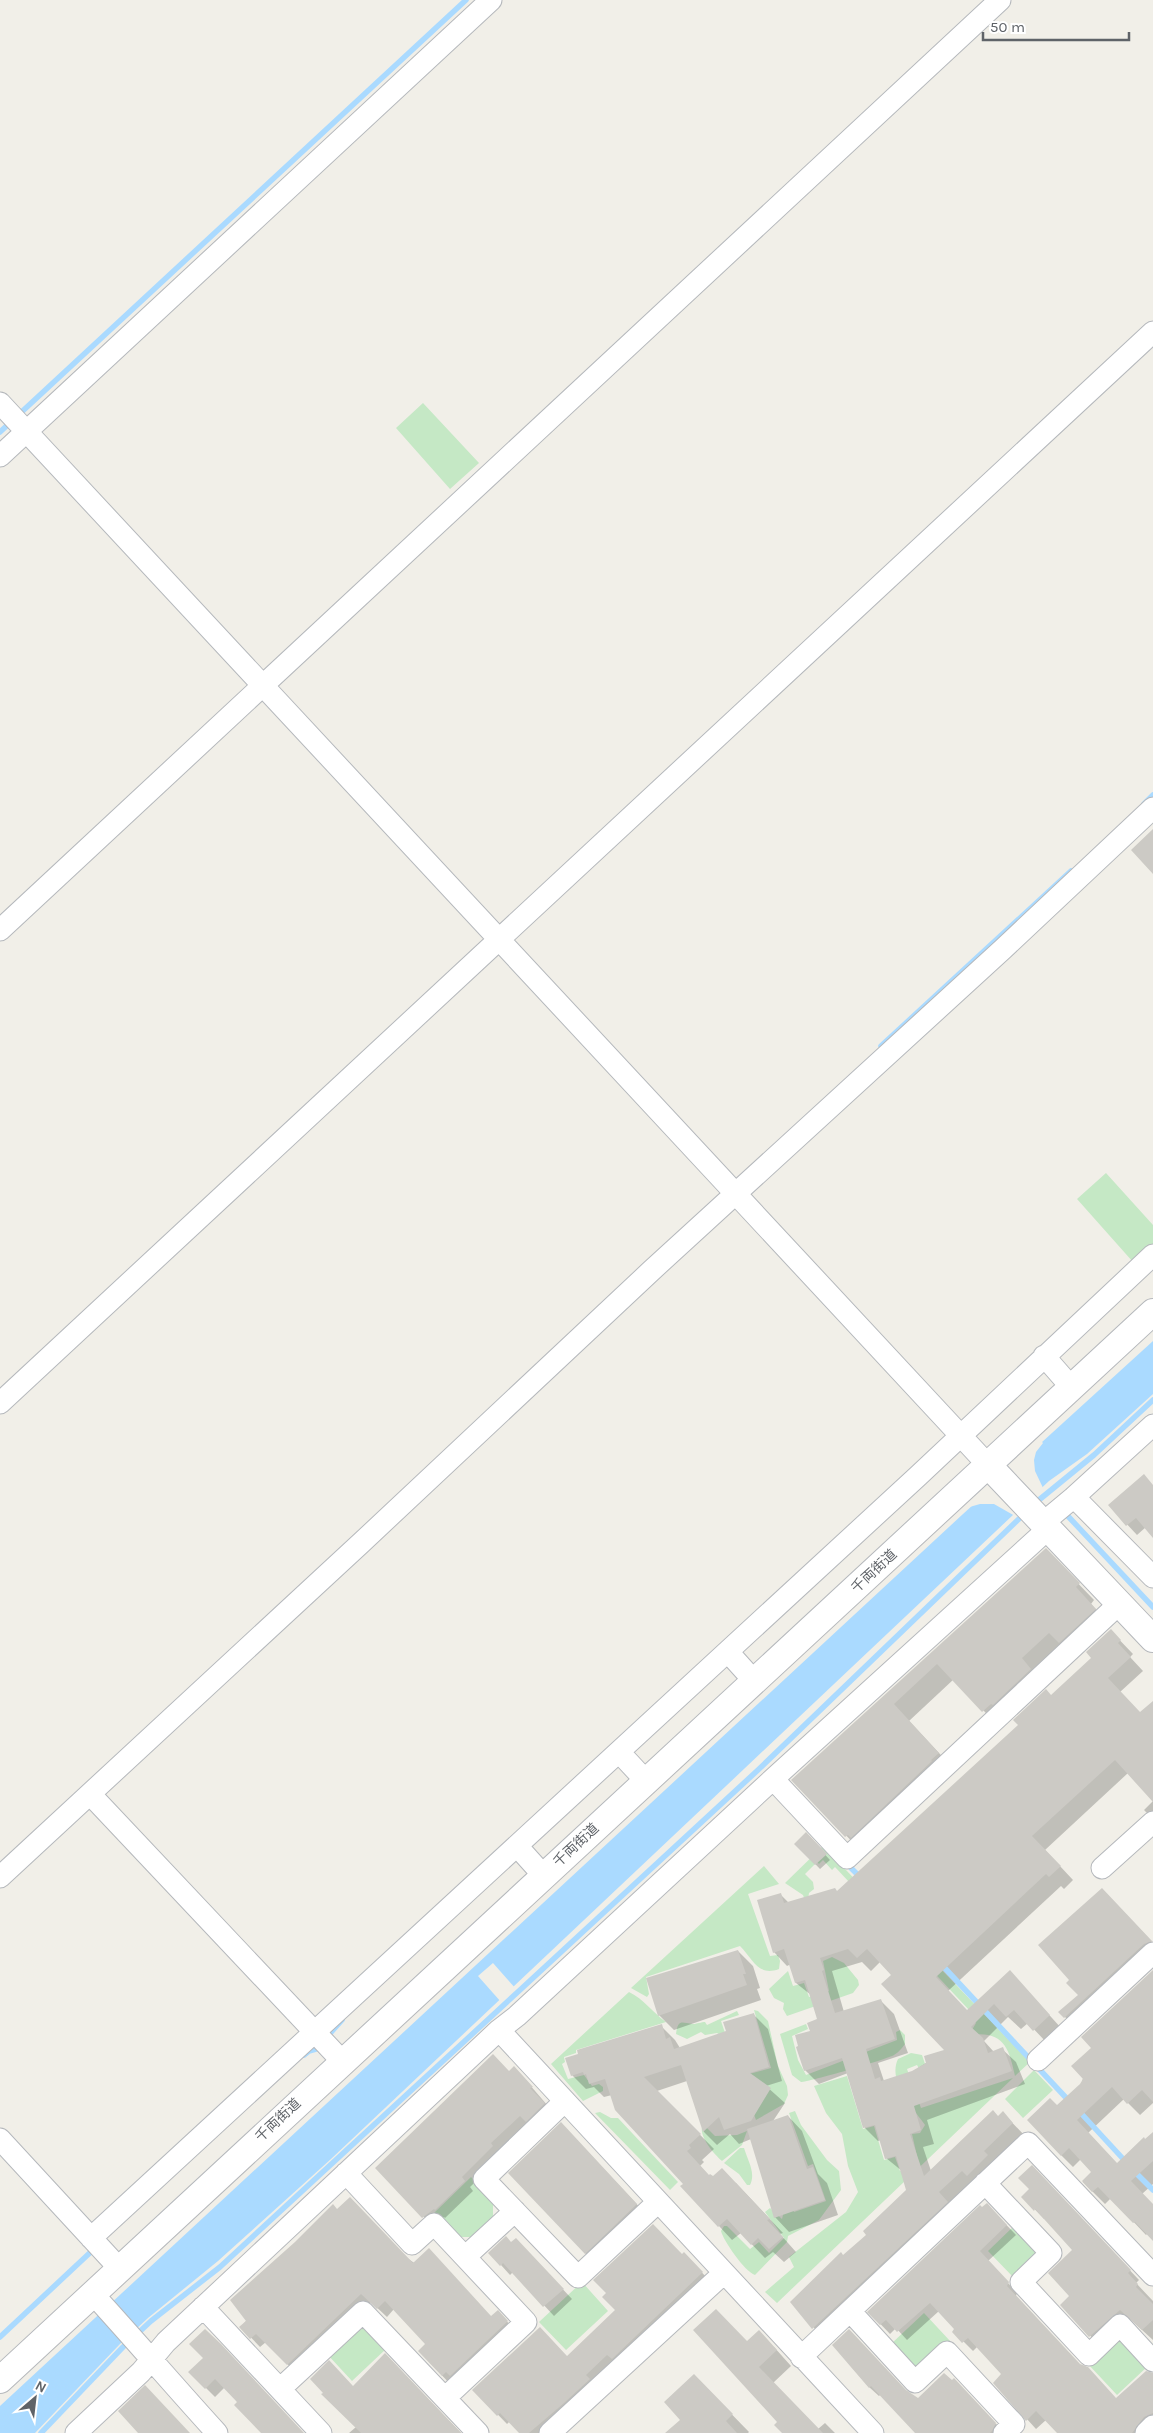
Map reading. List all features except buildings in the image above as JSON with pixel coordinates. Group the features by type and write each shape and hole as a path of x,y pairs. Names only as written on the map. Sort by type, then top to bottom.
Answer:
{"street":[{"path":"0,456 14,418 491,0"},
{"path":"0,930 1000,0"},
{"path":"0,1403 1153,332"},
{"path":"14,418 730,1189 1153,1639"},
{"path":"0,1878 730,1189 1003,949 1153,808"},
{"path":"0,2139 102,2250 629,1763 732,1657 1044,1356 1153,1255"},
{"name":"千両街道","path":"0,2380 98,2300 102,2250 629,1763 755,1682 994,1471 1072,1388 1153,1312"},
{"path":"1044,1356 1072,1388"},
{"path":"76,2433 141,2372 166,2342 203,2307 499,2030 517,2016 773,1779 1042,1520 1074,1497 1153,1425"},
{"path":"1074,1497 1153,1577"},
{"path":"773,1779 847,1858 1120,1603"},
{"path":"732,1657 755,1682"},
{"path":"90,1794 326,2044"},
{"path":"1102,1868 1153,1822"},
{"path":"1038,2060 1153,1953"},
{"path":"499,2030 801,2357 874,2433"},
{"path":"565,2101 484,2178 578,2277 658,2202"},
{"path":"801,2357 1028,2143 1153,2275"},
{"path":"346,2173 412,2244 434,2224 526,2322 445,2398"},
{"path":"985,2184 1051,2254 1021,2282 1068,2333 1089,2355 1120,2326 1153,2361"},
{"path":"465,2256 515,2211"},
{"path":"550,2433 724,2273"},
{"path":"98,2300 138,2344 150,2361 217,2433"},
{"path":"203,2307 321,2433"},
{"path":"850,2311 915,2382 947,2352 1014,2424 1004,2433"},
{"path":"280,2389 363,2312 478,2433"},
{"path":"1146,2433 1153,2426"}],"green space":[{"path":"423,403 479,463 450,489 396,428"},
{"path":"1106,1173 1153,1225 1153,1244 1133,1262 1077,1199"},
{"path":"823,1846 1030,2062 1015,2076 1007,2049 1002,2043 990,2035 969,2035 976,2023 968,2014 970,2011 835,1867 832,1870 823,1860 819,1864 817,1862 805,1874 813,1882 814,1889 809,1893 807,1906 803,1895 785,1883"},
{"path":"764,1866 779,1884 748,1894 770,1956 778,1955 780,1961 779,1969 766,1971 761,1969 740,1946 646,1977 649,1994 647,1997 631,1988"},
{"path":"832,1957 844,1963 858,1980 859,1985 853,1993 787,2016 783,2009 784,2003 774,1998 769,1989 788,1971 793,1986 804,1983 809,1997 829,1991 823,1961"},
{"path":"629,1992 639,1998 666,2022 576,2050 576,2053 564,2057 565,2062 562,2064 568,2079 584,2075 592,2086 599,2084 603,2087 603,2091 583,2101 551,2064"},
{"path":"754,2010 758,2011 768,2021 778,2066 787,2086 788,2095 784,2104 756,2120 743,2085 734,2078 771,2068"},
{"path":"737,2011 739,2015 721,2021 727,2039 717,2033 705,2035 701,2032 687,2039 676,2034 681,2023 705,2022 707,2025"},
{"path":"806,2024 808,2029 792,2036 798,2060 806,2075 897,2040 896,2032 900,2030 905,2035 905,2044 897,2053 889,2057 832,2075 801,2082 792,2075 780,2034"},
{"path":"911,2053 922,2055 926,2067 921,2072 917,2065 907,2069 921,2108 1013,2078 777,2303 765,2292 794,2267 789,2257 846,2212 858,2192 848,2166 842,2134 826,2113 814,2086 847,2076 863,2129 874,2126 884,2160 895,2157 900,2171 919,2165 912,2134 920,2133 925,2125 903,2095 896,2077 898,2059"},
{"path":"1034,2070 1053,2090 1023,2118 1005,2099"},
{"path":"795,2111 801,2125 827,2160 839,2171 841,2190 819,2220 788,2236 787,2242 755,2275 740,2262 730,2248 721,2231 724,2226 727,2226 750,2249 759,2242 769,2253 784,2238 765,2212 770,2208 782,2219 783,2215 777,2201 788,2198 794,2212 826,2201 813,2164 808,2166 789,2113"},
{"path":"600,2112 611,2118 618,2118 678,2182 670,2190 595,2113"},
{"path":"703,2124 715,2136 737,2135 747,2131 742,2145 722,2161 704,2139 702,2133"},
{"path":"740,2148 744,2148 751,2167 752,2180 750,2185 747,2185 739,2174 724,2163"},
{"path":"471,2177 493,2200 493,2216 473,2237 457,2237 434,2213"},
{"path":"1015,2225 1037,2252 1034,2259 1014,2278 988,2251"},
{"path":"582,2282 608,2311 566,2350 539,2322"},
{"path":"924,2313 951,2342 920,2367 912,2366 891,2344"},
{"path":"354,2329 369,2329 387,2348 352,2381 327,2354"},
{"path":"1115,2339 1125,2341 1148,2366 1117,2395 1088,2364"}],"water":[{"path":"1153,1341 1153,1394 1087,1454 1049,1481 331,2159 218,2261 148,2318 120,2344 35,2433 0,2433 0,2406 963,1514"}],"pier":[{"path":"1041,1441 1043,1443 1036,1452 1034,1460 1035,1471 1044,1490 1015,1516 994,1504 980,1504 966,1508"},
{"path":"493,1963 516,1989 333,2161 219,2264 501,2002 478,1976"}],"waterway":[{"path":"0,432 466,0"},
{"path":"1144,804 1153,795"},
{"path":"881,1046 1071,871"},
{"path":"1034,1504 1094,1455 1153,1400"},
{"path":"1065,1513 1153,1607"},
{"path":"41,2433 123,2347 151,2321 220,2267 758,1770 1024,1514"},
{"path":"851,1868 862,1879"},
{"path":"941,1964 1070,2102"},
{"path":"304,2055 316,2049 342,2020"},
{"path":"1078,2110 1126,2162"},
{"path":"1134,2171 1153,2190"},
{"path":"0,2337 95,2248"}]}
